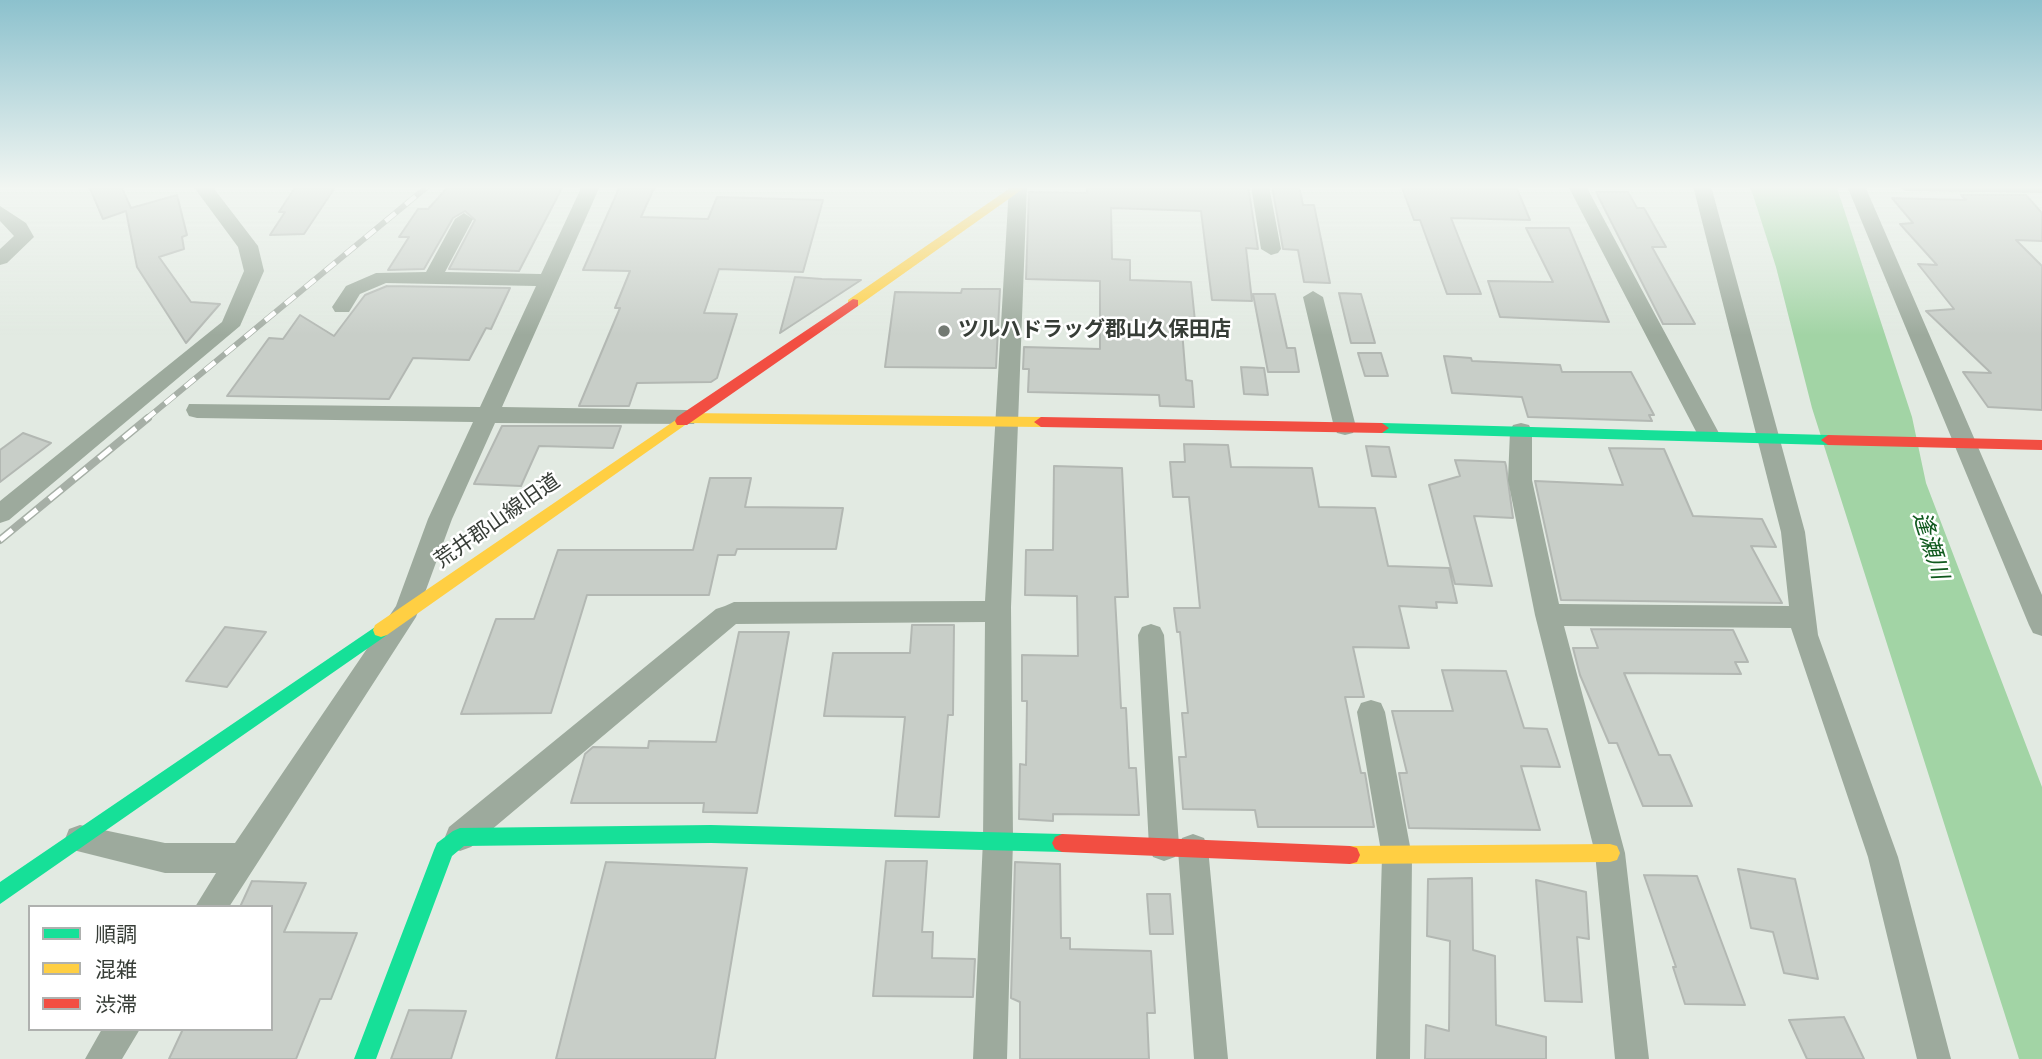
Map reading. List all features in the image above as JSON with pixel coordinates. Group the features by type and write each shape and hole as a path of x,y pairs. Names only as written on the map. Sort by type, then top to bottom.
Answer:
{"street":[{"path":"0,259 23,235"},
{"path":"0,513 230,326 244,300 254,271 248,246 240,235"},
{"path":"432,278 455,235"},
{"path":"212,905 407,611 440,519 568,235"},
{"name":"荒井郡山線旧道","path":"0,894 949,235"},
{"path":"990,1059 998,840 998,611 1015,235"},
{"path":"1269,235 1271,249"},
{"path":"1603,235 1709,435"},
{"path":"1715,235 1793,532 1805,635 1883,857 1934,1059"},
{"path":"1877,235 2042,625"},
{"path":"342,307 353,290 383,277 548,280"},
{"path":"1313,297 1345,427"},
{"path":"197,410 1345,427 2042,445"},
{"path":"1521,431 1520,480 1560,673 1610,853 1632,1059"},
{"path":"365,1059 444,850 725,617 734,613 998,611"},
{"path":"1548,615 1803,617"},
{"path":"1152,635 1179,848 1211,1059"},
{"path":"1371,712 1397,857 1393,1059"},
{"path":"460,837 711,834 998,840 1397,857 1610,853"},
{"path":"80,839 165,858 246,858"},
{"path":"102,1059 122,1031"}],"water":[{"name":"逢瀬川","path":"1766,235 1853,235 1912,417 1926,483 2042,787 2042,1059 2019,1059 1812,408"}],"building":[{"path":"131,235 186,235 182,237 184,249 159,257 191,302 220,304 186,343 137,267"},
{"path":"443,235 424,269 388,270 409,237 399,237"},
{"path":"467,235 537,235 519,271 449,269"},
{"path":"598,235 813,235 803,272 719,269 704,313 737,314 717,378 711,382 637,383 629,406 579,406 620,308 615,308 630,271 583,270"},
{"path":"1028,235 1112,235 1112,259 1130,260 1130,280 1191,282 1196,331 1182,330 1186,380 1192,381 1194,407 1160,406 1159,395 1028,392 1029,369 1023,369 1024,347 1100,349 1100,281 1026,279"},
{"path":"1204,235 1256,235 1258,249 1246,248 1252,301 1212,300"},
{"path":"1281,235 1320,235 1330,283 1304,282 1298,250 1283,249"},
{"path":"1426,235 1458,235 1481,294 1447,294"},
{"path":"1530,235 1572,235 1609,322 1500,317 1488,281 1553,282"},
{"path":"1618,235 1659,235 1666,247 1652,247 1695,324 1663,324"},
{"path":"1910,235 2042,235 2042,241 2016,240 2042,266 2042,410 1988,407 1963,372 1991,373 1926,311 1954,309 1918,264 1937,265"},
{"path":"795,277 822,279 861,280 780,333"},
{"path":"387,286 510,288 491,329 486,328 469,360 413,358 389,399 227,396 269,338 283,339 300,315 334,336 365,295"},
{"name":"ツルハドラッグ郡山久保田店","path":"962,289 1000,289 996,368 885,367 895,292 961,293"},
{"path":"1339,293 1361,294 1375,343 1351,343"},
{"path":"1253,294 1275,294 1287,348 1295,348 1299,372 1268,372"},
{"path":"1358,353 1381,353 1388,376 1365,376"},
{"path":"1444,356 1471,358 1472,361 1560,365 1562,372 1631,372 1654,415 1649,415 1652,421 1528,417 1522,397 1452,393"},
{"path":"1241,367 1264,368 1268,395 1244,394"},
{"path":"502,426 621,426 613,448 539,446 521,486 474,484"},
{"path":"23,433 51,443 0,482 0,450"},
{"path":"1184,444 1228,445 1231,467 1312,468 1319,507 1375,508 1388,566 1449,568 1457,603 1436,602 1437,608 1399,606 1409,648 1353,647 1364,697 1345,697 1361,773 1365,773 1374,827 1258,827 1255,810 1183,809 1179,757 1186,757 1182,713 1188,713 1180,632 1177,632 1174,608 1200,608 1189,497 1173,497 1170,462 1185,462"},
{"path":"1366,446 1389,447 1396,477 1372,476"},
{"path":"1609,448 1664,449 1693,516 1762,519 1776,547 1751,546 1782,603 1561,600 1535,481 1623,485"},
{"path":"1455,460 1505,462 1513,518 1474,516 1492,586 1455,584 1429,485 1460,476"},
{"path":"1054,466 1122,468 1128,597 1115,597 1121,708 1126,708 1129,768 1136,768 1139,815 1053,814 1053,821 1019,819 1020,764 1026,765 1027,701 1022,701 1022,655 1078,656 1077,596 1025,595 1026,550 1053,550"},
{"path":"710,478 751,478 745,507 843,508 836,549 737,549 735,555 718,555 709,595 587,595 551,713 461,714 496,619 534,619 558,550 693,550"},
{"path":"912,625 954,625 953,715 948,715 939,817 895,816 905,717 824,716 833,653 910,653"},
{"path":"225,627 266,632 227,687 186,681"},
{"path":"1591,629 1733,630 1748,662 1735,662 1741,674 1624,673 1659,755 1670,755 1692,806 1643,806 1617,743 1609,743 1580,675 1573,648 1598,648"},
{"path":"739,632 789,632 757,813 703,812 704,803 571,803 585,754 593,747 648,748 649,741 716,742"},
{"path":"1442,670 1506,671 1524,728 1547,729 1560,767 1521,766 1540,830 1409,828 1399,773 1407,773 1392,711 1453,711"},
{"path":"886,861 927,861 922,932 933,932 932,958 975,959 973,997 873,996"},
{"path":"606,862 747,868 715,1059 556,1059"},
{"path":"1015,862 1060,864 1061,938 1070,938 1070,949 1151,951 1155,1013 1147,1013 1149,1059 1020,1059 1020,1002 1011,998"},
{"path":"1738,869 1795,879 1818,979 1784,973 1773,932 1751,928"},
{"path":"1644,875 1697,876 1745,1005 1685,1004 1673,967 1676,967"},
{"path":"1472,878 1473,950 1495,956 1496,1025 1546,1037 1546,1059 1425,1059 1426,1025 1449,1031 1450,941 1427,936 1428,879"},
{"path":"1536,880 1586,892 1589,939 1577,937 1582,1002 1545,1001"},
{"path":"252,881 306,883 284,932 357,933 331,999 320,999 296,1059 169,1059 182,1031 273,1031 273,905 241,905"},
{"path":"1147,894 1170,894 1173,934 1150,934"},
{"path":"409,1010 466,1011 451,1059 391,1059"},
{"path":"1844,1017 1864,1059 1807,1059 1789,1020"}],"railway":[{"path":"145,420 368,235"},
{"path":"0,540 148,418"}],"traffic: fast":[{"path":"1382,428 1828,440"},
{"path":"0,894 381,630"},
{"path":"365,1059 444,850 460,837 711,834 1062,843"}],"traffic: slow":[{"path":"853,303 950,235"},
{"path":"686,418 1041,422"},
{"path":"381,630 682,421"},
{"path":"1350,855 1610,853"}],"traffic: jam":[{"path":"682,421 853,303"},
{"path":"1041,422 1382,428"},
{"path":"1828,440 2042,445"},
{"path":"1062,843 1350,855"}],"place":[{"name":"ツルハドラッグ郡山久保田店","path":"944,331"}]}
